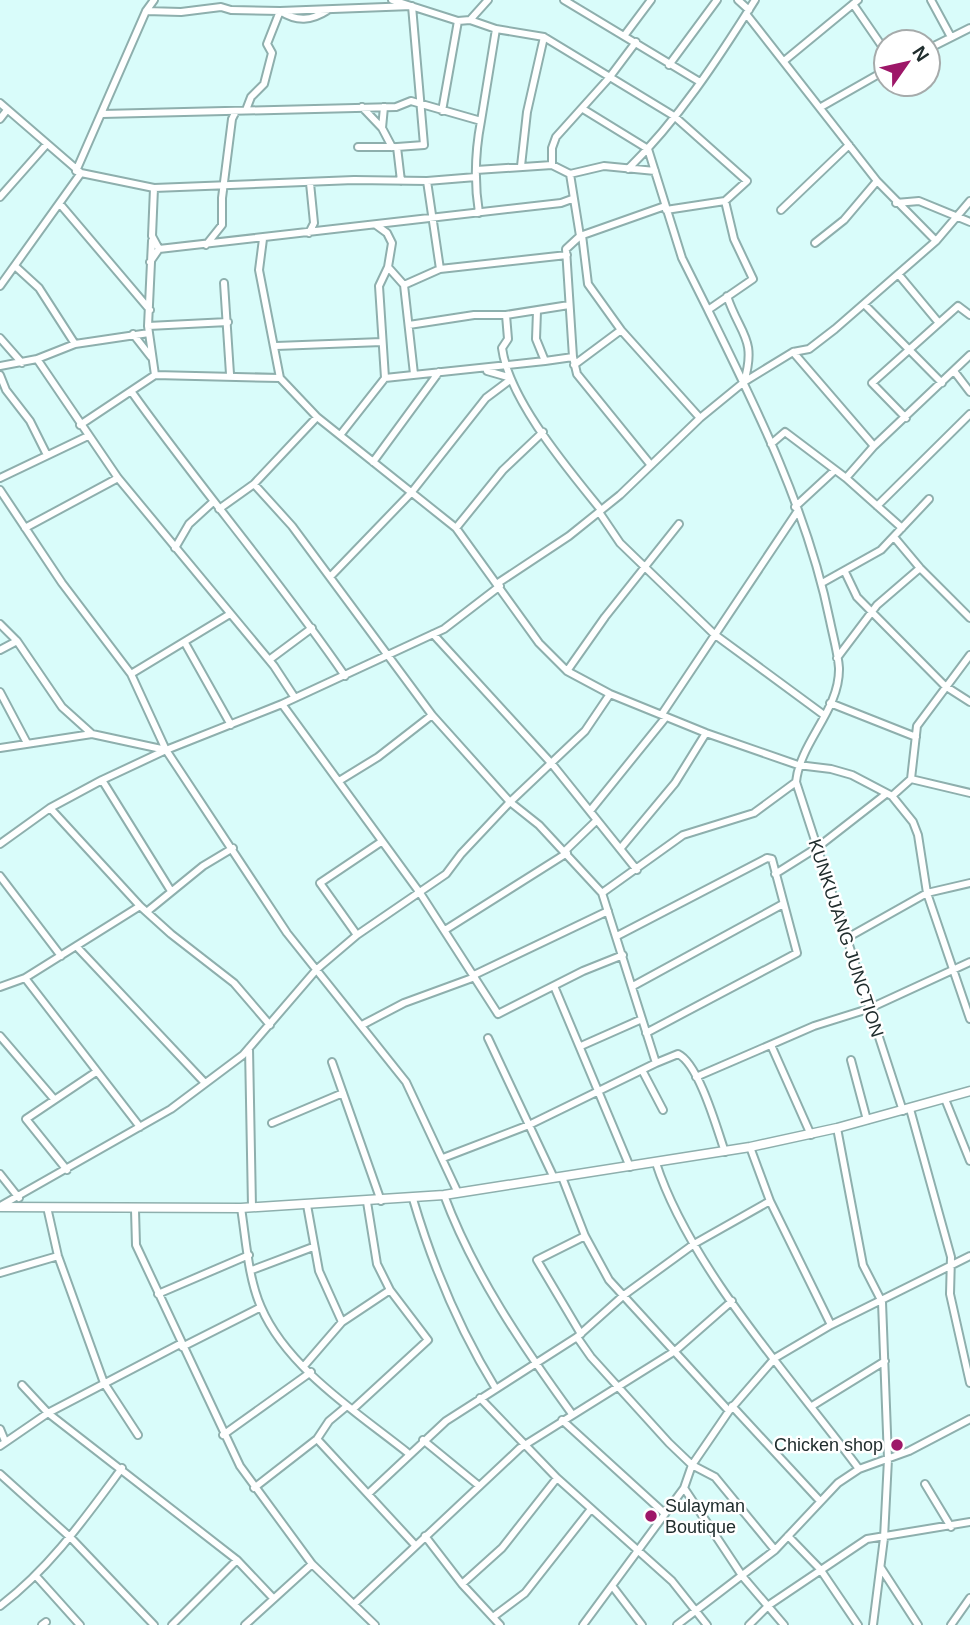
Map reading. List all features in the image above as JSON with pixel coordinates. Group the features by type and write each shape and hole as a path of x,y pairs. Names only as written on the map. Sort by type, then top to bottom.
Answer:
{"street":[{"path":"0,286 60,204 79,172 146,10 154,0"},
{"path":"373,8 377,0"},
{"path":"392,0 458,21 470,20 496,29 544,37 674,116 747,181 724,201 665,208 581,236 569,243 566,255 573,357 577,374 650,464"},
{"path":"358,147 424,145 412,6 406,0"},
{"path":"470,20 488,0"},
{"path":"564,0 700,82"},
{"path":"669,65 717,0"},
{"path":"738,0 877,181 936,241"},
{"path":"628,169 648,149 700,82 755,0"},
{"path":"932,0 951,37"},
{"path":"624,36 648,1"},
{"path":"785,61 855,2 872,29"},
{"path":"146,10 181,12 222,7 231,10 281,11 297,19 309,20 329,9 412,6"},
{"path":"246,110 251,97 264,84 272,53 267,44 281,11"},
{"path":"442,111 458,21"},
{"path":"942,42 970,28"},
{"path":"479,213 476,148 496,29"},
{"path":"521,166 527,112 544,37"},
{"path":"552,165 552,148 556,137 609,78 636,42"},
{"path":"821,107 872,78"},
{"path":"102,114 196,109 236,111 384,107 411,102 481,121"},
{"path":"0,103 79,172 154,188 427,181 521,166 552,165 570,174 604,166 654,170"},
{"path":"362,107 382,128 394,147 401,181"},
{"path":"382,128 384,107"},
{"path":"583,108 648,149 682,258 744,382 771,444 822,583 839,669 830,703 798,765"},
{"path":"0,118 7,110"},
{"path":"206,244 222,225 223,187 232,119 236,111"},
{"path":"0,197 46,145"},
{"path":"781,210 849,145"},
{"path":"570,174 588,284 621,330 700,418"},
{"path":"427,181 440,269"},
{"path":"815,243 844,220 877,181"},
{"path":"310,183 314,223 320,231"},
{"path":"154,188 148,329 155,375"},
{"path":"150,262 159,250 479,213 572,199"},
{"path":"708,310 753,279 734,239 724,201"},
{"path":"896,202 919,201 970,222"},
{"path":"802,362 809,349 936,241 970,201"},
{"path":"60,204 150,310"},
{"path":"309,233 314,223"},
{"path":"376,224 387,233 392,243 388,267 379,286 386,378"},
{"path":"152,236 159,250"},
{"path":"263,239 259,270 280,377 317,416 456,528 539,643 567,671 610,694 706,733 798,765 852,775 889,795 913,822 918,835 927,893 970,1019"},
{"path":"404,285 440,269 566,255"},
{"path":"15,266 38,288 75,344"},
{"path":"388,267 404,285 414,374"},
{"path":"899,275 939,323"},
{"path":"224,284 230,374"},
{"path":"727,296 750,346 750,361 744,382"},
{"path":"409,325 474,315 537,311 569,304"},
{"path":"865,304 942,383"},
{"path":"906,418 872,383 958,306 970,315"},
{"path":"537,311 536,339 545,361"},
{"path":"506,315 508,339 502,348 509,378 561,461 600,511 620,543 714,634 824,715"},
{"path":"0,366 37,359 75,344 148,329 228,322"},
{"path":"574,365 621,330"},
{"path":"133,334 151,357"},
{"path":"0,338 22,363"},
{"path":"276,346 382,342"},
{"path":"0,844 50,808 102,780 166,750 282,704 433,634 600,511 700,418 744,382 793,352 809,349"},
{"path":"793,352 874,446"},
{"path":"846,478 874,446 970,355"},
{"path":"341,434 386,378 505,367 573,357"},
{"path":"37,359 118,478 268,660 295,698"},
{"path":"474,369 509,378"},
{"path":"954,371 970,392"},
{"path":"373,462 439,372"},
{"path":"80,425 155,375 230,374 280,377"},
{"path":"0,375 6,390 30,421 47,455"},
{"path":"330,577 411,493 486,398 509,378"},
{"path":"131,391 312,628 345,676"},
{"path":"877,506 970,414"},
{"path":"219,509 254,484 317,416"},
{"path":"456,528 503,470 543,432"},
{"path":"771,444 785,432 846,478 902,528"},
{"path":"0,478 88,436"},
{"path":"590,811 664,715 796,510 835,470"},
{"path":"25,528 118,478"},
{"path":"254,484 292,526 432,715 510,802 566,852 602,893 656,1063"},
{"path":"0,490 131,674 166,750 287,933 406,1082 458,1194"},
{"path":"822,583 881,550 929,499"},
{"path":"176,548 189,524 214,502"},
{"path":"567,671 605,617 679,524"},
{"path":"894,537 920,568 970,618"},
{"path":"837,658 872,612 920,568"},
{"path":"845,572 857,597 945,686 970,702"},
{"path":"131,674 230,614"},
{"path":"0,624 17,640 62,707 92,734"},
{"path":"268,660 312,628"},
{"path":"433,634 552,764 637,870"},
{"path":"0,650 17,640"},
{"path":"185,643 231,725"},
{"path":"775,874 818,847 911,779 916,726 970,656"},
{"path":"0,692 27,743"},
{"path":"0,1207 171,1109 249,1048 317,969 357,935 446,874 461,853 510,802 585,731 610,694"},
{"path":"830,703 916,737"},
{"path":"282,704 420,893 498,1014 623,956"},
{"path":"339,781 378,757 432,715"},
{"path":"620,849 675,783 706,733"},
{"path":"0,748 92,734 166,750"},
{"name":"KUNKUJANG JUNCTION","path":"798,765 796,782 868,1009 906,1110 951,1257 950,1294 970,1383"},
{"path":"911,779 970,793"},
{"path":"102,780 171,891"},
{"path":"602,893 683,835 754,813 796,782"},
{"path":"50,808 141,906 149,910 170,934 234,983 270,1025"},
{"path":"445,930 566,852 597,820"},
{"path":"357,935 320,883 381,842"},
{"path":"149,910 203,866 233,848"},
{"path":"617,936 767,858 772,859 797,953 646,1033"},
{"path":"1,881 61,956"},
{"path":"847,938 927,893 970,883"},
{"path":"633,986 783,904"},
{"path":"0,987 24,978 141,906"},
{"path":"362,1025 404,1003 474,976 608,911"},
{"path":"77,947 205,1083"},
{"path":"696,1077 814,1026 868,1009 970,962"},
{"path":"24,978 140,1126"},
{"path":"554,986 630,1167"},
{"path":"581,1046 642,1019"},
{"path":"0,1036 54,1099"},
{"path":"488,1038 584,1236 609,1280 820,1501"},
{"path":"771,1045 811,1135"},
{"path":"249,1048 252,1207"},
{"path":"443,1158 529,1125 678,1054 685,1058 696,1077 725,1152"},
{"path":"850,1060 867,1120"},
{"path":"332,1062 381,1201"},
{"path":"642,1070 663,1110"},
{"path":"66,1170 26,1119 96,1072"},
{"path":"0,1207 135,1210 241,1208 367,1202 458,1194 725,1152 811,1135 970,1091"},
{"path":"272,1123 343,1093"},
{"path":"945,1099 970,1161"},
{"path":"837,1128 863,1265 882,1302 888,1459 884,1538 873,1625"},
{"path":"750,1147 770,1201 831,1325"},
{"path":"656,1163 694,1244 732,1301 859,1469"},
{"path":"0,1174 19,1198"},
{"path":"444,1195 458,1232 536,1365 572,1414"},
{"path":"413,1199 427,1246 451,1306 467,1341 496,1389"},
{"path":"368,1494 423,1440 480,1398 536,1365 579,1335 624,1295 694,1244 770,1201"},
{"path":"254,1488 317,1439 329,1421 350,1408 428,1340 390,1290 377,1264 367,1202"},
{"path":"307,1205 319,1271 342,1322"},
{"path":"47,1207 58,1256 104,1383 138,1436"},
{"path":"241,1208 261,1307 289,1351 350,1408 408,1453"},
{"path":"135,1210 136,1245 223,1435 254,1488 312,1564 375,1625"},
{"path":"584,1236 537,1260 579,1335 617,1387 692,1465 715,1477 775,1550"},
{"path":"252,1270 313,1247"},
{"path":"158,1294 249,1255"},
{"path":"0,1273 58,1256"},
{"path":"583,1625 613,1587 663,1512 684,1488 692,1465 731,1408 775,1358 831,1325 970,1256"},
{"path":"304,1366 342,1322 390,1290"},
{"path":"354,1604 523,1445 675,1351 732,1301"},
{"path":"0,1429 3,1443 48,1413 104,1383 261,1307"},
{"path":"812,1406 885,1361"},
{"path":"223,1435 311,1372"},
{"path":"22,1385 48,1413 237,1560 273,1598"},
{"path":"480,1398 557,1478 672,1581 707,1625"},
{"path":"677,1625 775,1550 820,1501 859,1469 909,1451 970,1419"},
{"path":"562,1420 663,1512"},
{"path":"317,1439 415,1545"},
{"path":"423,1440 478,1485"},
{"path":"0,1606 36,1576 71,1538 122,1468"},
{"path":"0,1474 71,1538 154,1625"},
{"path":"462,1584 502,1548 557,1478"},
{"path":"925,1484 951,1527"},
{"path":"684,1488 743,1577 784,1625"},
{"path":"486,1625 525,1593 591,1509"},
{"path":"749,1625 769,1605 867,1539 970,1522"},
{"path":"425,1536 462,1584 500,1625"},
{"path":"788,1536 820,1569 858,1625"},
{"path":"172,1625 237,1560"},
{"path":"245,1625 312,1564"},
{"path":"880,1567 918,1625"},
{"path":"36,1576 79,1625"},
{"path":"613,1587 642,1625"},
{"path":"951,1625 970,1598"}],"place":[{"name":"Chicken shop","path":"897,1445"},
{"name":"Sulayman Boutique","path":"651,1516"}]}
